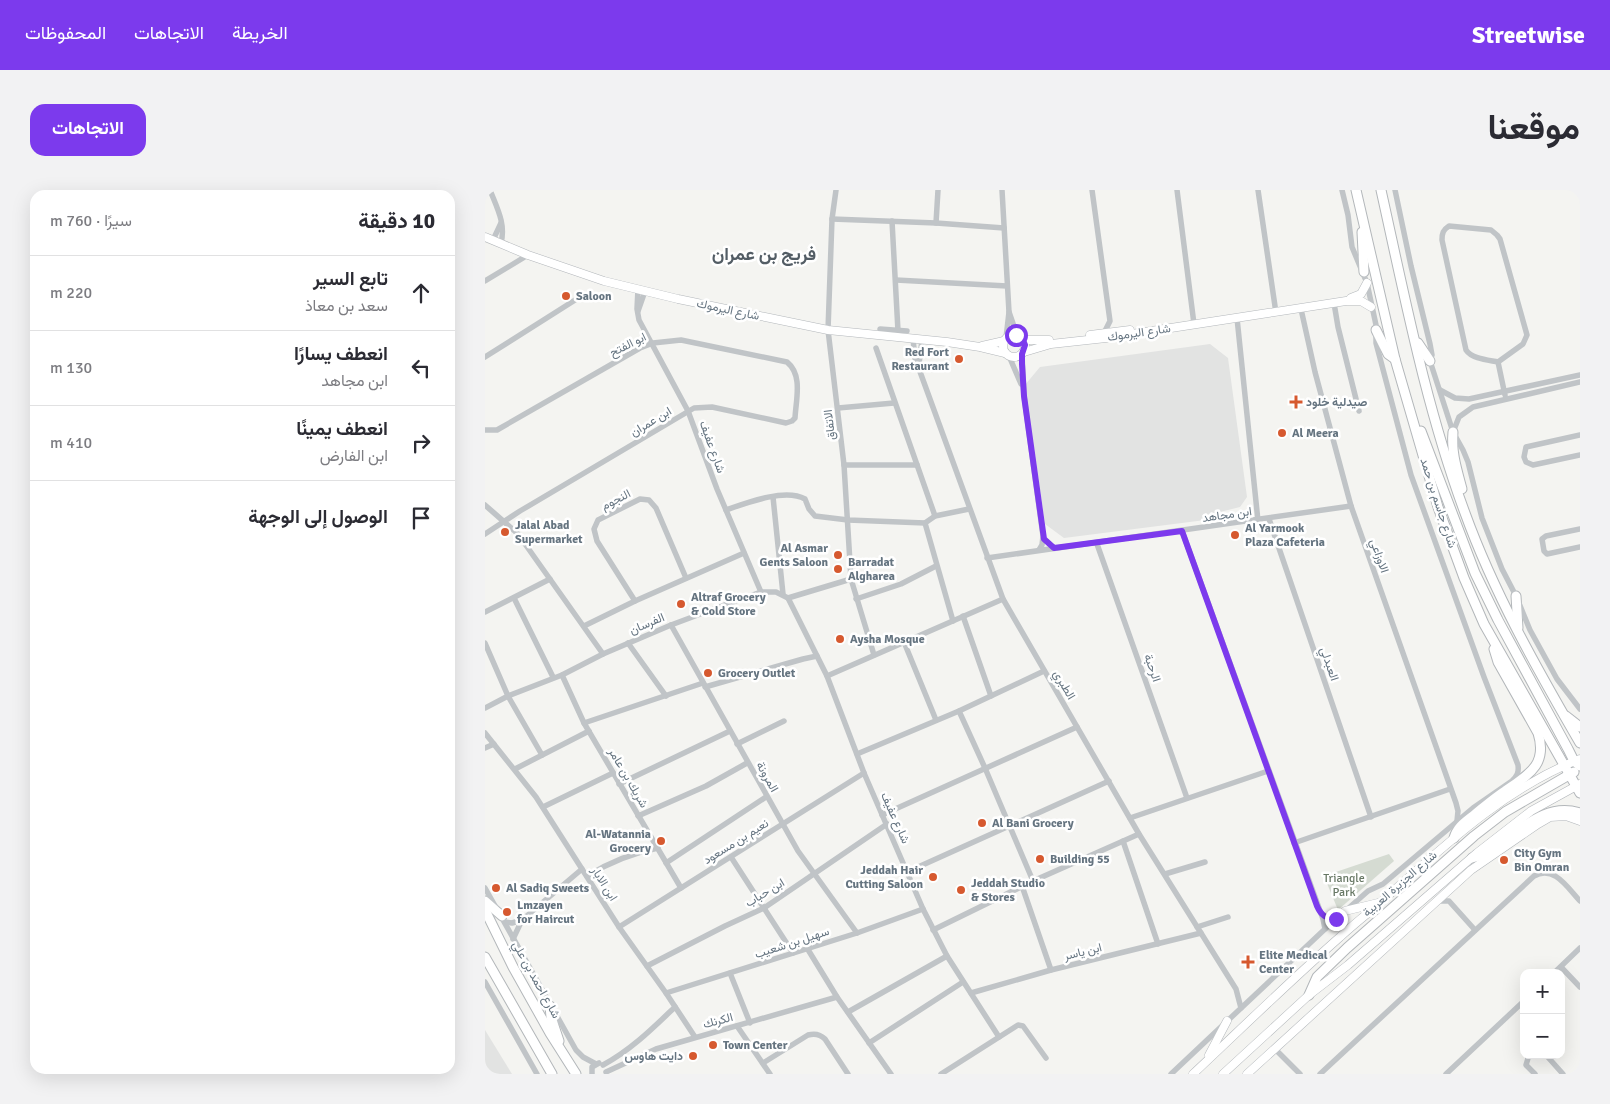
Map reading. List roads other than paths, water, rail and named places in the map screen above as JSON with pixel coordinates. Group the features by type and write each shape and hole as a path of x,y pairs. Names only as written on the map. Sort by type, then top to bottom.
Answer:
{"main road":[{"name":"شارع جاسم بن حمد","path":"1356,190 1395,359 1443,522 1479,614 1564,766"},
{"name":"شارع جاسم بن حمد","path":"1381,190 1434,418 1465,514 1487,569 1519,633 1580,743"},
{"path":"1364,222 1362,231 1364,272"},
{"path":"1376,330 1388,354 1395,359"},
{"path":"1414,337 1430,361"},
{"path":"1409,406 1422,433 1475,573 1578,774"},
{"path":"1453,432 1452,442 1465,502 1465,514"},
{"path":"1516,596 1519,633"},
{"path":"1454,838 1457,830 1463,824 1495,798 1531,773 1536,766 1540,753 1541,743 1538,733 1498,662 1493,639"},
{"path":"1562,712 1580,727"},
{"path":"1564,766 1578,774"},
{"path":"1309,995 1317,976 1475,836 1505,812 1578,774"},
{"path":"1471,858 1484,854 1547,814 1570,810 1580,814"},
{"path":"485,901 504,919"},
{"name":"شارع احمد بن علي","path":"485,910 513,967 575,1074"},
{"path":"485,957 552,1074"},
{"path":"550,1006 555,1028 566,1057"}],"street":[{"path":"490,190 504,231 501,244"},
{"name":"الاتفاق","path":"835,190 832,219 828,330 844,465 851,579 874,655"},
{"path":"936,223 938,190"},
{"path":"1002,190 1009,312 1003,347 1023,387"},
{"path":"1092,190 1110,321 1119,331"},
{"path":"1177,190 1195,324"},
{"path":"1258,190 1276,313"},
{"name":"شارع جاسم بن حمد","path":"1342,190 1348,215 1352,247 1357,261 1364,272 1376,330 1376,343 1411,475 1519,772"},
{"path":"1395,190 1430,344 1432,356 1430,361 1453,432 1463,450 1472,477 1481,518 1530,630 1557,679 1580,709"},
{"path":"832,219 1004,228"},
{"path":"489,238 499,229 501,221"},
{"path":"892,222 899,331"},
{"path":"1449,226 1491,230 1500,239 1527,335 1523,344 1498,362 1473,356 1466,350 1442,240 1444,229 1449,226"},
{"name":"شارع اليرموك","path":"489,238 528,255 604,281 642,290 828,330 980,347 1007,355"},
{"path":"485,281 528,255"},
{"path":"896,280 1007,286"},
{"path":"1346,301 1361,294 1367,284"},
{"name":"شارع عفيف","path":"642,290 637,312 641,323 688,411 726,510 761,592"},
{"path":"485,357 583,294"},
{"path":"1346,301 1361,301 1371,307"},
{"name":"شارع اليرموك","path":"1023,353 1043,346 1183,327 1346,301"},
{"path":"1334,303 1338,327 1359,411"},
{"name":"الاوزاعي","path":"1301,309 1315,372 1351,506 1456,803 1458,811 1457,821"},
{"path":"1009,312 1025,345 1023,353 1023,387 1043,536 1042,545 1039,550"},
{"path":"1237,318 1258,520"},
{"path":"1104,333 1110,321"},
{"name":"شارع اليرموك","path":"1020,337 1043,341 1178,323 1195,324"},
{"path":"880,329 907,332"},
{"path":"1005,339 1011,335 1020,337"},
{"name":"الطبري","path":"913,339 914,353 919,368 1003,599 1139,834 1236,989 1243,995 1252,998"},
{"name":"شارع اليرموك","path":"980,347 1005,339"},
{"name":"ابو الفتح","path":"485,430 497,430 640,348 653,343 681,340 787,362 793,367"},
{"name":"الطبري","path":"919,368 922,340"},
{"path":"876,348 935,516"},
{"path":"1007,355 1016,357 1023,353"},
{"path":"1498,362 1506,399"},
{"name":"ابن عمران","path":"485,534 688,411 700,407 712,407 786,423 792,421 795,418 797,398 797,376 793,367"},
{"path":"1439,390 1449,396 1462,400 1579,375 1580,383 1506,399 1467,410 1457,420 1453,432"},
{"path":"838,408 894,403"},
{"path":"1580,435 1526,447 1524,457 1526,462 1533,465 1580,455"},
{"path":"844,465 917,465"},
{"path":"726,510 773,497 801,497 805,499 809,509 815,516 848,520 925,523 935,516 969,509"},
{"path":"773,497 783,594 788,598 851,579"},
{"name":"النجوم","path":"635,600 597,541 594,529 598,520 640,498 649,500 656,508 686,578"},
{"path":"485,504 518,534 603,654"},
{"name":"ابن مجاهد","path":"987,558 1097,544 1351,506"},
{"name":"العبدلي","path":"1269,519 1371,817"},
{"path":"925,523 953,621"},
{"path":"1580,529 1546,536 1542,541 1547,554 1580,547"},
{"path":"1182,531 1325,929"},
{"path":"1043,536 1045,541 1054,548"},
{"name":"الرحبة","path":"1097,544 1187,798"},
{"path":"584,626 635,600 744,553"},
{"path":"856,599 901,584 936,566"},
{"path":"485,612 550,580"},
{"name":"الفرسان","path":"485,708 508,696 562,675 603,654 671,625 761,592 783,594"},
{"path":"514,598 553,677"},
{"name":"شارع عفيف","path":"788,598 827,676 864,773 933,930 963,982 999,1037"},
{"path":"827,676 1003,599"},
{"path":"963,616 991,696"},
{"name":"المرونة","path":"671,625 798,851 857,933"},
{"path":"904,642 936,720"},
{"path":"485,643 508,696 542,755"},
{"path":"628,643 665,696"},
{"path":"584,724 665,696 817,656"},
{"path":"857,754 959,711 1044,670"},
{"name":"شريك بن عامر","path":"562,675 584,724 681,888"},
{"path":"959,711 1033,881"},
{"path":"737,744 784,721"},
{"path":"882,815 1077,727"},
{"path":"515,769 589,731"},
{"path":"619,784 730,731"},
{"name":"ابن الابار","path":"485,733 543,807 619,927 695,1037"},
{"path":"485,748 493,744"},
{"path":"639,816 706,786 747,763"},
{"name":"شارع الجزيرة العربية","path":"1193,1074 1340,936 1454,838 1517,792 1564,766"},
{"path":"1130,818 1268,771"},
{"name":"شارع الجزيرة العربية","path":"1171,1074 1345,911 1369,891 1383,884 1473,808 1512,781 1519,772"},
{"path":"543,807 613,773"},
{"name":"نعيم بن مسعود","path":"619,927 864,773"},
{"path":"1223,1074 1230,1070 1309,995 1348,965 1471,858 1578,774"},
{"path":"907,872 1109,781"},
{"path":"1294,843 1450,789"},
{"path":"666,863 766,797"},
{"path":"1456,803 1473,808"},
{"path":"1247,1074 1471,870 1550,817 1566,816 1580,822"},
{"name":"ابن حباب","path":"647,966 764,908 887,824"},
{"path":"933,930 1022,886 1139,834"},
{"path":"1123,841 1158,944"},
{"path":"587,876 613,861 642,851 658,848"},
{"path":"731,857 793,953"},
{"path":"1165,874 1205,862"},
{"path":"504,919 512,923 522,920 583,869"},
{"path":"1319,1074 1534,876 1539,873 1550,872 1580,901"},
{"path":"1022,886 1051,970"},
{"name":"شارع احمد بن علي","path":"485,888 504,919 550,1006 579,1054 587,1060 600,1064"},
{"path":"1418,919 1422,900"},
{"path":"1437,901 1449,901 1475,930"},
{"path":"1345,911 1380,903"},
{"name":"سهيل بن شعيب","path":"666,993 857,933 923,909"},
{"path":"1321,914 1328,918 1336,919"},
{"name":"ابن ياسر","path":"971,993 1051,970 1158,944 1199,930 1228,917"},
{"path":"513,939 522,920"},
{"path":"807,948 837,996 891,1074"},
{"path":"1559,969 1580,948"},
{"path":"848,1012 947,956"},
{"path":"1561,967 1580,987"},
{"path":"730,973 750,1023"},
{"path":"869,1043 963,982"},
{"path":"486,984 537,1074"},
{"name":"الطبري","path":"1236,989 1241,1008"},
{"name":"الكرنك","path":"606,1073 648,1052 837,996"},
{"path":"1446,1074 1520,1005"},
{"path":"592,1074 592,1067 619,1055 639,1041 675,1007"},
{"path":"1206,1062 1227,1021"},
{"path":"941,1074 1018,1025 1023,1026 1046,1058"},
{"path":"737,1026 770,1074"},
{"path":"763,1064 808,1035 814,1034 825,1039 848,1074"},
{"path":"1275,1049 1300,1074"},
{"path":"1527,1059 1526,1065 1535,1074"},
{"path":"1550,1059 1563,1074"},
{"path":"600,1064 606,1073"}],"place":[{"name":"Saloon","path":"566,296"},
{"name":"Red Fort Restaurant","path":"959,359"},
{"name":"صيدلية خلود","path":"1296,402"},
{"name":"Al Meera","path":"1282,433"},
{"name":"Jalal Abad Supermarket","path":"505,532"},
{"name":"Al Yarmook Plaza Cafeteria","path":"1235,535"},
{"name":"Al Asmar Gents Saloon","path":"838,555"},
{"name":"Barradat Algharea","path":"838,569"},
{"name":"Altraf Grocery & Cold Store","path":"681,604"},
{"name":"Aysha Mosque","path":"840,639"},
{"name":"Grocery Outlet","path":"708,673"},
{"name":"Al Bani Grocery","path":"982,823"},
{"name":"Al-Watannia Grocery","path":"661,841"},
{"name":"Building 55","path":"1040,859"},
{"name":"City Gym Bin Omran","path":"1504,860"},
{"name":"Jeddah Hair Cutting Saloon","path":"933,877"},
{"name":"Al Sadiq Sweets","path":"496,888"},
{"name":"Jeddah Studio & Stores","path":"961,890"},
{"name":"Lmzayen for Haircut","path":"507,912"},
{"name":"Elite Medical Center","path":"1248,962"},
{"name":"Town Center","path":"713,1045"},
{"name":"دايت هاوس","path":"693,1056"}],"district":[{"name":"فريج بن عمران","path":"764,254"}],"park label":[{"name":"Triangle Park","path":"1344,885"}]}
